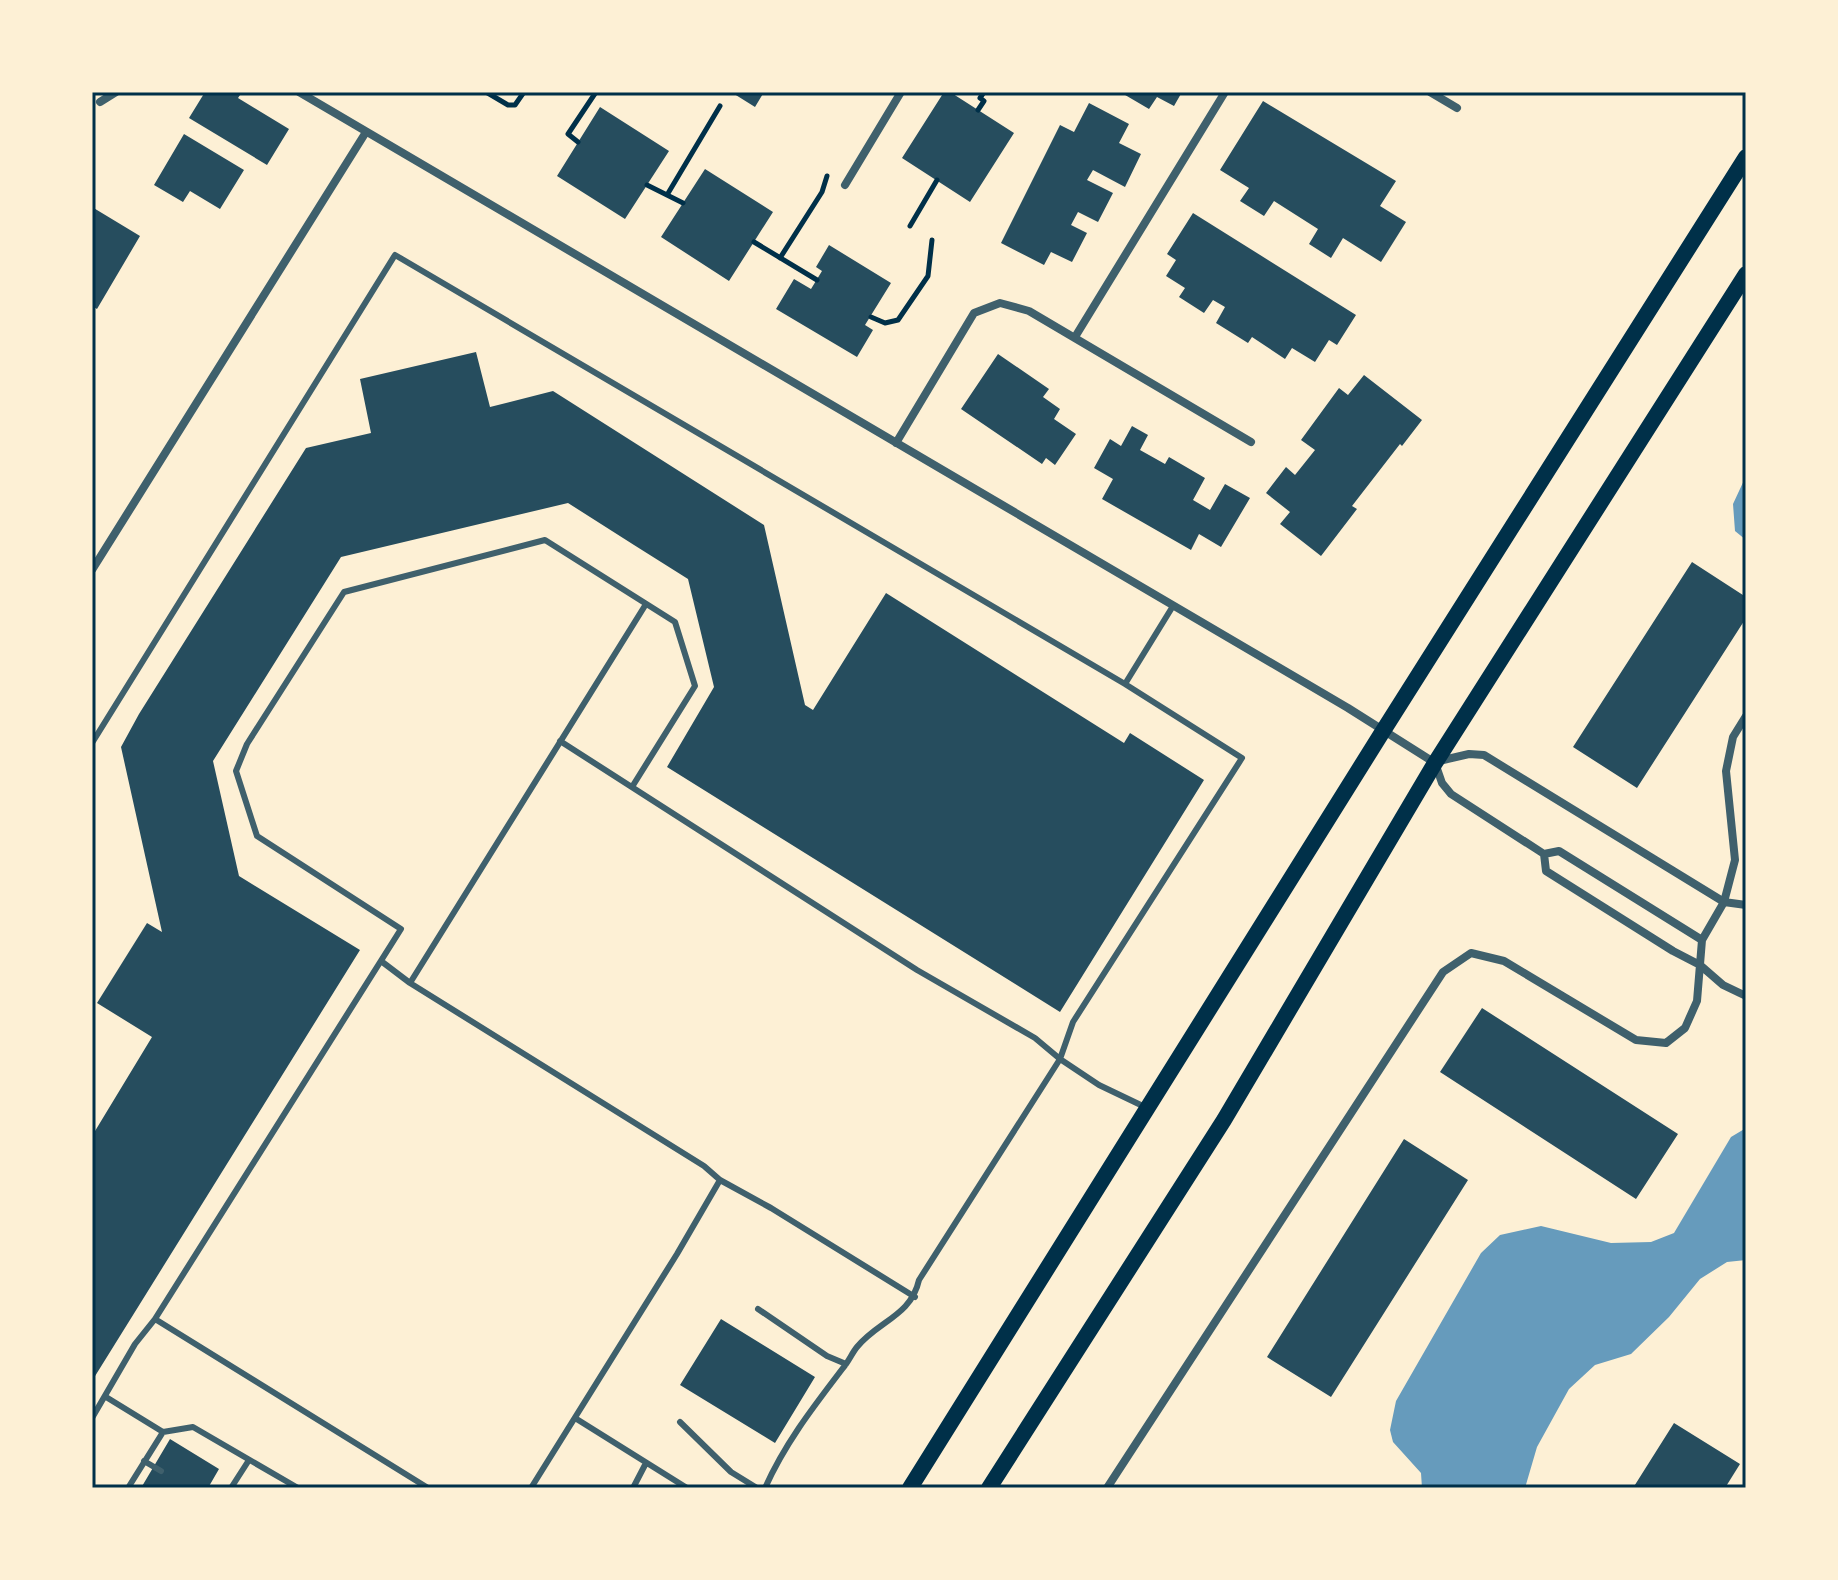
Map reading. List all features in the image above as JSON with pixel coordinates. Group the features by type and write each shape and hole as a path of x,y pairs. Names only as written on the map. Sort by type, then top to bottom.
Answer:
{"main road":[{"path":"910,1488 1746,157"},
{"path":"989,1488 1224,1120 1435,763 1746,274"}],"street":[{"path":"100,102 116,92"},
{"path":"299,92 1383,731 1435,763 1442,783 1451,794 1544,854 1559,851 1702,940"},
{"path":"845,185 901,92"},
{"path":"1075,337 1225,92"},
{"path":"1430,92 1457,108"},
{"path":"92,570 366,132"},
{"path":"896,443 974,313 1000,303 1029,311 1251,442"},
{"path":"1107,1488 1443,972 1471,953 1504,961 1636,1040 1666,1043 1685,1028 1697,1001 1702,940 1724,902 1735,860 1726,771 1733,737 1746,716"},
{"path":"1435,763 1469,754 1484,755 1724,902 1746,905"},
{"path":"1544,854 1546,871 1570,888 1700,965 1713,979 1746,996"}],"lane":[{"path":"92,743 395,255 1125,684 1242,758 1073,1022 1060,1059 919,1280 915,1297 857,1346 808,1412 776,1463 765,1488"},
{"path":"92,1418 135,1344 155,1319 401,929 257,836 236,771 247,744 344,592 545,540 675,622 695,686 632,787"},
{"path":"410,983 646,604"},
{"path":"1125,684 1173,606"},
{"path":"560,741 917,970 1035,1038 1099,1085 1149,1109"},
{"path":"381,961 410,983 704,1166 720,1180 915,1297"},
{"path":"531,1488 720,1180"},
{"path":"758,1309 827,1356 846,1364"},
{"path":"155,1319 428,1488"},
{"path":"106,1397 163,1432 193,1427 298,1488"},
{"path":"575,1418 687,1488"},
{"path":"680,1422 731,1472 757,1488"},
{"path":"128,1488 163,1432"},
{"path":"231,1488 249,1460"},
{"path":"144,1461 161,1471"},
{"path":"633,1488 646,1463"}],"path":[{"path":"486,92 508,105 515,105 524,92"},
{"path":"578,142 568,134 596,92"},
{"path":"978,110 984,101 980,98 984,92"},
{"path":"667,195 720,106"},
{"path":"780,258 822,192 828,175"},
{"path":"910,226 937,180"},
{"path":"647,185 683,203"},
{"path":"871,317 885,323 898,320 928,276 932,240"},
{"path":"754,242 817,280"}],"water":[{"path":"1746,476 1746,540 1735,531 1733,504"},
{"path":"1746,1128 1746,1260 1727,1262 1700,1279 1669,1317 1631,1354 1595,1365 1569,1389 1537,1447 1525,1488 1422,1488 1421,1473 1393,1442 1390,1430 1396,1401 1481,1253 1500,1235 1541,1226 1611,1243 1651,1242 1674,1233 1731,1137"}],"building":[{"path":"205,92 242,92 238,98 289,129 267,165 189,118"},
{"path":"731,92 764,92 755,107"},
{"path":"944,92 950,92 1014,133 970,202 902,158"},
{"path":"1120,92 1182,92 1174,106 1157,97 1149,109"},
{"path":"1263,101 1396,181 1380,206 1406,222 1381,262 1343,238 1331,258 1309,244 1318,229 1274,201 1264,216 1240,201 1249,188 1220,170"},
{"path":"1089,103 1129,124 1119,143 1141,154 1125,187 1093,170 1087,180 1113,193 1098,222 1078,212 1071,225 1087,233 1072,262 1051,252 1044,265 1001,243 1060,125 1074,132"},
{"path":"600,107 669,151 625,219 557,176"},
{"path":"184,134 244,170 220,209 190,191 183,202 154,185"},
{"path":"705,169 773,212 729,281 661,237"},
{"path":"92,207 140,236 97,309 92,306"},
{"path":"1193,213 1356,315 1337,345 1329,340 1315,362 1292,348 1285,359 1252,337 1248,343 1216,323 1225,307 1213,300 1204,313 1179,297 1185,288 1166,276 1176,260 1167,254"},
{"path":"829,245 891,283 865,325 873,330 857,357 776,309 794,279 811,289 822,271 816,267"},
{"path":"476,352 490,407 553,391 764,525 805,705 813,710 886,593 1124,743 1130,733 1204,780 1060,1012 667,767 714,687 688,579 568,503 341,557 213,761 239,876 360,950 92,1381 92,1136 152,1037 97,1003 147,923 162,932 121,747 306,448 371,433 360,379"},
{"path":"998,354 1049,389 1043,397 1060,409 1054,419 1076,434 1055,465 1046,458 1042,464 961,409"},
{"path":"1364,375 1422,420 1352,506 1357,509 1321,556 1280,524 1290,512 1266,493 1286,467 1295,475 1315,450 1301,440 1339,388 1348,395"},
{"path":"1132,426 1148,435 1140,450 1165,464 1169,457 1205,478 1193,500 1210,510 1225,484 1250,498 1221,547 1199,534 1191,550 1102,499 1113,479 1094,468 1110,439 1121,446"},
{"path":"1692,562 1746,597 1746,618 1637,788 1573,747"},
{"path":"1482,1008 1678,1134 1636,1199 1440,1072"},
{"path":"1404,1139 1468,1180 1331,1397 1267,1357"},
{"path":"721,1319 815,1377 775,1443 680,1385"},
{"path":"1674,1423 1740,1464 1725,1488 1633,1488"},
{"path":"170,1439 219,1469 208,1488 141,1488"}]}
